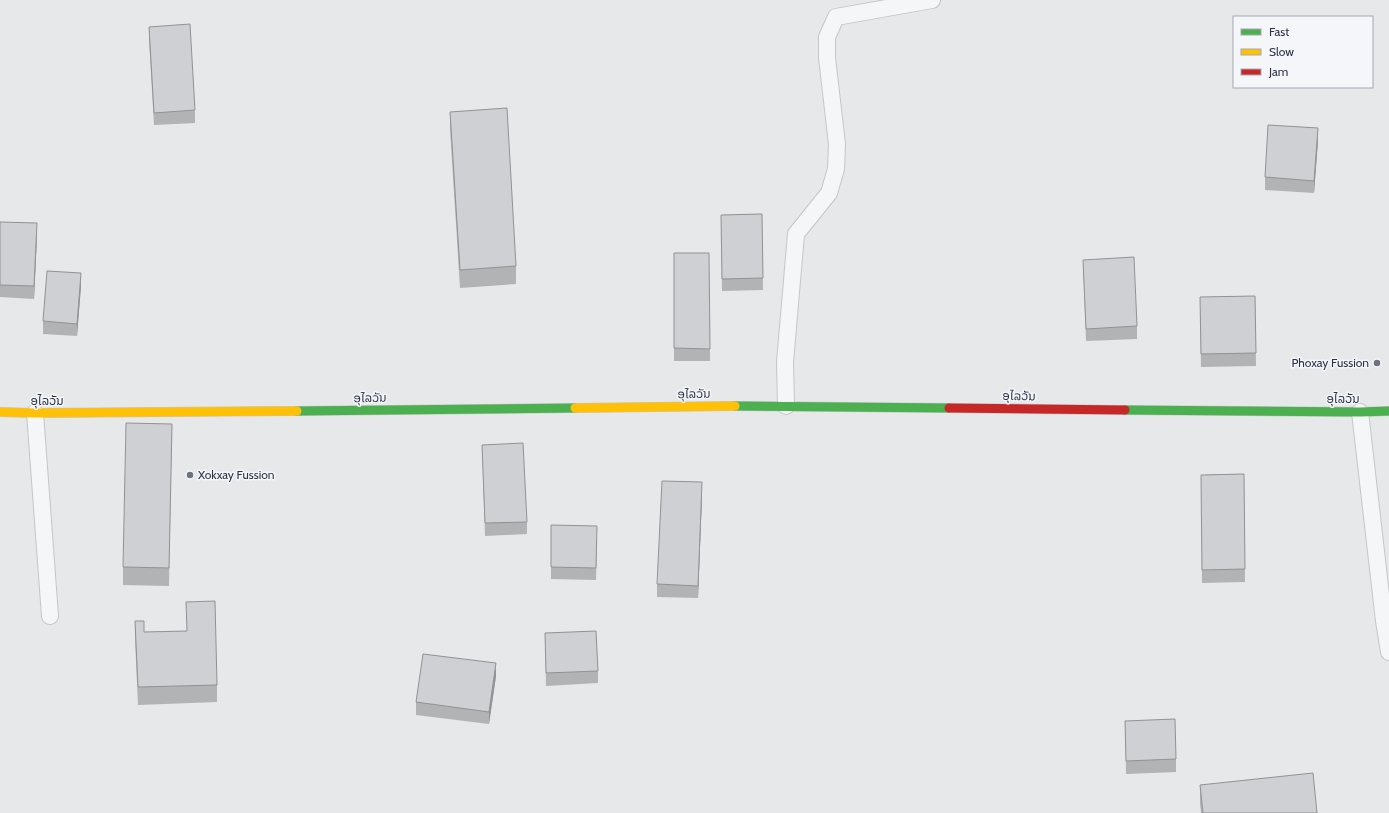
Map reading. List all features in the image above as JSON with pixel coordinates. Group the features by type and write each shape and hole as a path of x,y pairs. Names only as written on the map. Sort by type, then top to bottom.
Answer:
{"street":[{"name":"ອຸໄລວັນ","path":"0,412 35,413 786,406 1360,412 1389,411"}],"lane":[{"path":"786,406 785,362 796,234 829,192 836,169 837,144 826,58 827,37 836,17 932,0"},
{"path":"1360,412 1384,621 1389,652"},
{"path":"35,413 50,616"}],"building":[{"path":"190,24 195,110 154,113 149,27"},
{"path":"507,108 516,266 460,270 450,112"},
{"path":"1268,125 1318,128 1314,181 1265,177"},
{"path":"762,214 763,278 722,279 721,215"},
{"path":"0,222 37,223 34,286 0,285"},
{"path":"674,253 709,253 710,349 674,348"},
{"path":"1134,257 1137,326 1086,329 1083,260"},
{"path":"47,271 81,273 77,324 43,321"},
{"path":"1255,296 1256,353 1201,354 1200,297"},
{"path":"126,423 172,424 169,568 123,567"},
{"path":"523,443 527,522 485,523 482,445"},
{"path":"1244,474 1245,569 1202,570 1201,475"},
{"path":"662,481 702,482 698,586 657,584"},
{"path":"551,525 597,526 596,568 551,567"},
{"path":"215,601 217,685 138,687 135,621 144,621 144,632 187,631 186,602"},
{"path":"596,631 598,671 546,673 545,633"},
{"path":"423,654 496,663 489,712 416,702"},
{"path":"1175,719 1176,759 1126,761 1125,721"},
{"path":"1313,773 1317,813 1203,813 1200,785"}],"traffic: fast":[{"path":"735,406 949,408"},
{"path":"297,411 575,408"},
{"path":"1125,410 1389,411"}],"traffic: slow":[{"path":"575,408 735,406"},
{"path":"0,412 297,411"}],"traffic: jam":[{"path":"949,408 1125,410"}],"place":[{"name":"Phoxay Fussion","path":"1377,363"},
{"name":"Xokxay Fussion","path":"190,475"}]}
